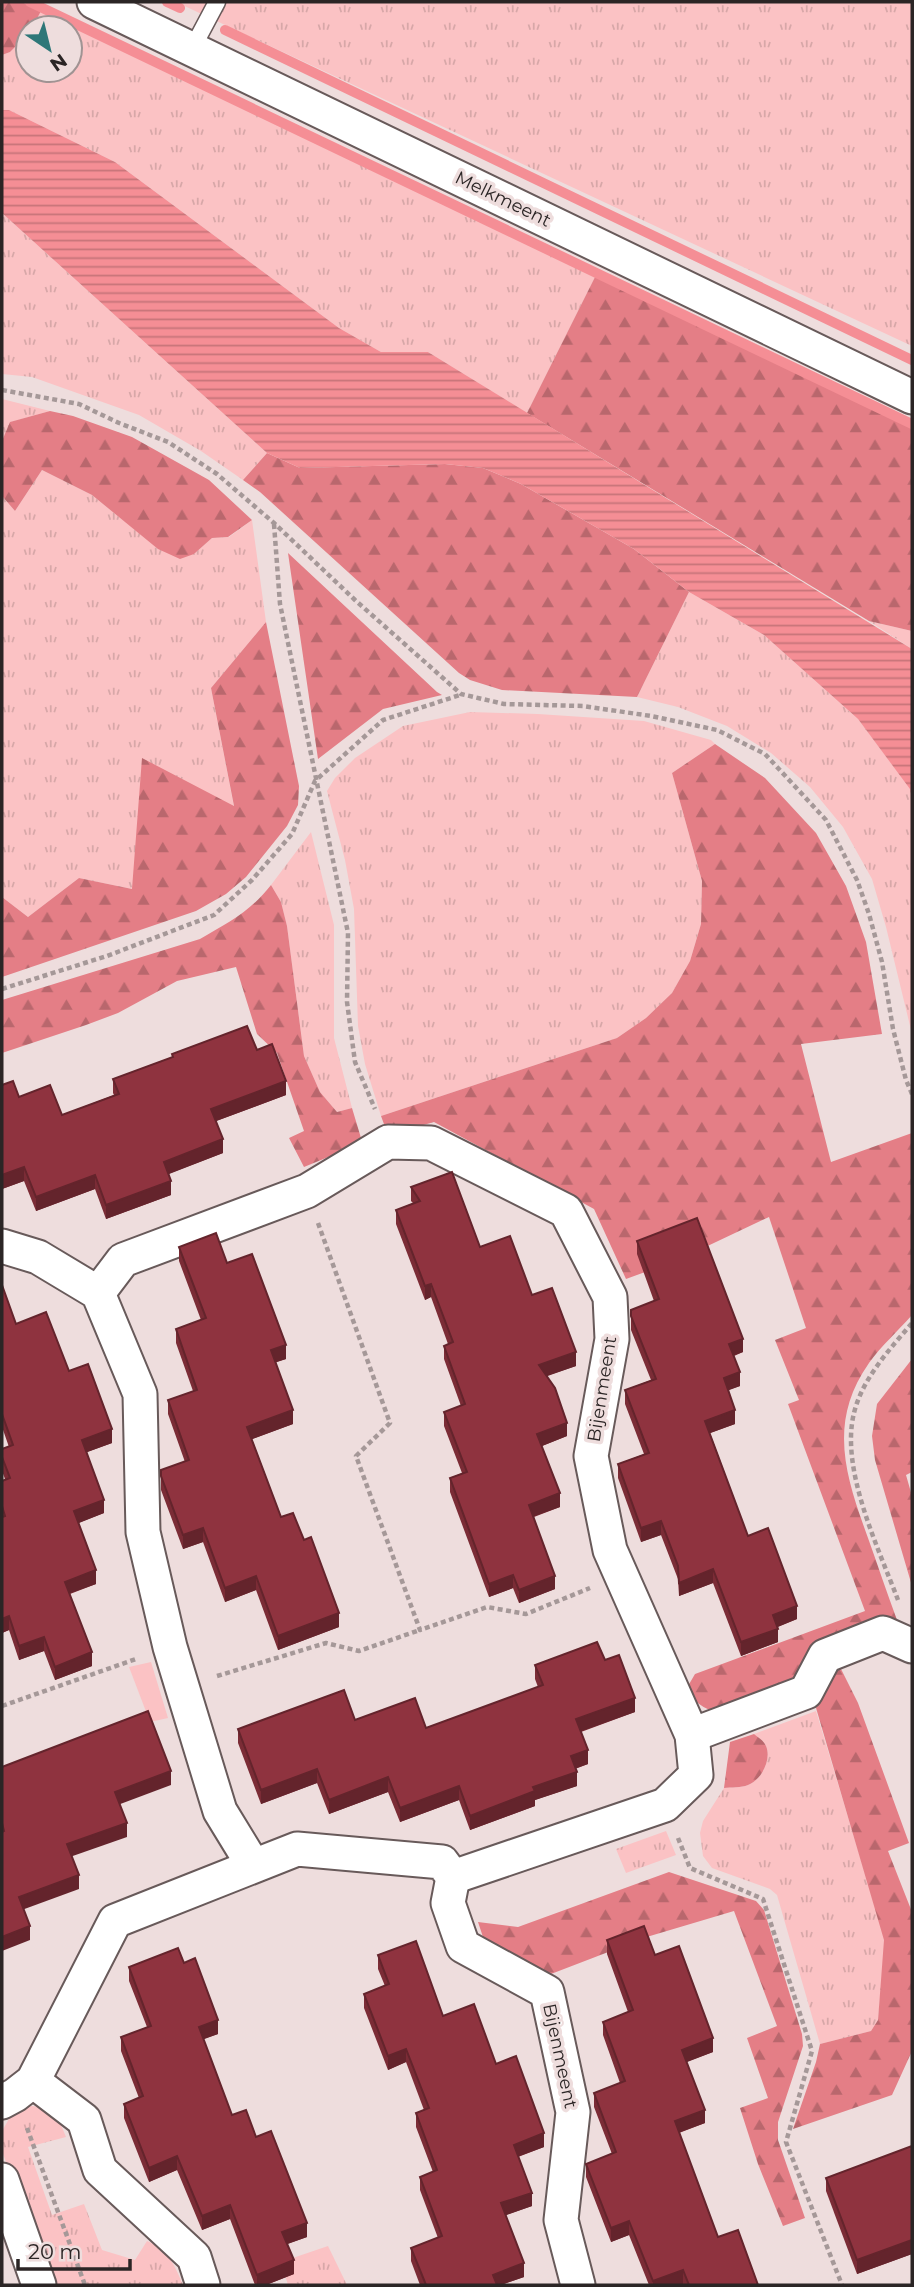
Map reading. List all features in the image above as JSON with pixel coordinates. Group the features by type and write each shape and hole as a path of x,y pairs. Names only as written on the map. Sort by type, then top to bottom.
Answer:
{"street":[{"name":"Melkmeent","path":"94,2 912,397"},
{"path":"98,1293 123,1260 307,1191 388,1142"},
{"name":"Bijenmeent","path":"388,1142 431,1143 566,1211 610,1297 612,1339 591,1456 610,1550 692,1735 696,1775 665,1805 453,1877 448,1903 463,1946 547,1992 573,2112 561,2220 578,2285"},
{"path":"2,1246 38,1258 98,1293 140,1394 143,1531 170,1647 220,1811 253,1866"},
{"path":"692,1735 806,1692 825,1656 837,1651 883,1633 912,1646"},
{"path":"203,2285 194,2257 100,2170 83,2120 17,2093 115,1921 297,1849 442,1861 453,1877"},
{"path":"2,2179 39,2285"}],"lane":[{"path":"192,49 216,2"}],"path":[{"path":"2,390 79,404 167,442 217,474 461,694 504,704 583,706 651,716 717,730 765,754 827,820 857,880 882,962 893,1029 912,1094"},
{"path":"274,523 280,604 348,933 346,1002 355,1062 388,1142"},
{"path":"2,989 107,956 214,915 252,880 292,834 315,781 383,720 461,694"},
{"path":"307,1191 390,1423 356,1456 420,1630"},
{"path":"902,1611 868,1521 850,1458 853,1414 861,1394 873,1372 912,1323"},
{"path":"182,1687 326,1643 359,1651 487,1607 526,1614 621,1577"},
{"path":"2,1706 170,1647"},
{"path":"665,1805 690,1868 763,1899 812,2051 786,2142 842,2285"},
{"path":"17,2093 85,2285"}],"green space":[{"path":"2,2 22,2 41,11 39,14 14,14 14,48 2,55"},
{"path":"176,2 912,2 912,346"},
{"path":"84,31 596,275 527,413 428,352 381,352 339,328 115,162 9,110 2,110 2,55 14,48 14,84 84,84"},
{"path":"2,213 267,453 243,480 201,451 139,415 32,377 2,374"},
{"path":"596,275 912,428 912,631 869,621 527,413"},
{"path":"2,399 50,411 11,422 2,441"},
{"path":"50,411 73,416 132,437 209,480 252,520 228,537 212,538 194,554 180,559 158,549 92,495 42,470 15,511 2,496 2,441 10,422"},
{"path":"267,453 300,468 445,464 483,468 521,484 634,549 689,592 637,697 502,690 470,680 459,673 260,492 243,480"},
{"path":"42,470 92,495 124,521 194,554 212,538 229,537 252,520 266,622 211,688 234,807 132,889 79,878 28,917 2,897 2,496 15,511"},
{"path":"288,553 442,695 383,709 318,759"},
{"path":"689,592 764,635 858,719 911,789 912,1034 872,879 843,827 810,787 771,753 727,726 678,707 637,697"},
{"path":"869,621 912,631 912,649"},
{"path":"266,622 299,786 298,805 287,826 246,877 226,894 196,911 2,977 2,897 28,917 79,878 132,889 142,758 234,806 211,688"},
{"path":"470,712 644,721 711,740 715,744 672,773 702,881 701,924 690,961 672,993 646,1018 617,1038 381,1116 365,1064 358,1026 354,909 345,860 327,791 335,778 355,758 403,726"},
{"path":"715,744 765,778 816,833 846,886 866,942 882,1034 801,1044 831,1162 912,1133 912,1315 869,1363 856,1385 844,1429 844,1450 853,1493 897,1620 814,1649 793,1685 712,1711 700,1705 691,1695 688,1686 695,1674 865,1611 788,1404 799,1400 775,1340 806,1328 769,1217 678,1260 626,1279 594,1209 434,1122 388,1135 381,1116 617,1038 646,1018 672,993 690,961 701,924 702,881 672,773"},
{"path":"311,832 334,925 334,1038 352,1108 337,1112 320,1092 304,1056 287,926 281,902 271,885"},
{"path":"271,885 281,902 287,926 304,1056 320,1092 337,1112 352,1108 361,1138 338,1153 304,1167 289,1138 304,1131 277,1053 257,1034 236,967 177,981 118,1013 2,1053 2,1000 200,939 247,909"},
{"path":"912,1359 912,1472 906,1475 912,1496 912,1586 875,1460 872,1436 877,1404"},
{"path":"151,1662 168,1718 150,1722 129,1667"},
{"path":"838,1663 858,1703 909,1843 888,1851 912,1912 912,2051 892,2095 793,2129 820,2044 871,2031 878,2020 884,1940 814,1701"},
{"path":"816,1711 885,1940 878,2020 871,2031 820,2044 777,1895 770,1889 712,1868 703,1856 700,1833 703,1821 724,1788 748,1785 757,1779 764,1769 768,1757 766,1746 754,1734"},
{"path":"754,1734 766,1746 768,1757 764,1769 757,1779 748,1785 724,1788 730,1742"},
{"path":"666,1831 676,1855 626,1873 616,1849"},
{"path":"669,1872 756,1901 764,1910 802,2034 803,2046 778,2122 778,2140 805,2218 783,2226 758,2164 740,2108 768,2098 747,2038 777,2026 734,1911 650,1936 551,1974 489,1945 478,1922 518,1927"},
{"path":"31,2106 54,2108 66,2137 28,2147 52,2215 84,2204 102,2250 135,2260 147,2241 154,2244 166,2253 183,2285 51,2285 2,2151 2,2131 13,2112"},
{"path":"328,2246 347,2285 288,2285 281,2262"}],"shaded area":[{"path":"2,110 9,110 115,162 339,328 381,352 428,352 912,649 912,799 910,789 858,719 764,635 689,592 634,549 521,484 483,468 445,464 300,468 267,453 2,213"}],"building":[{"path":"247,1026 257,1050 272,1044 286,1081 211,1109 223,1139 164,1162 171,1181 106,1205 95,1175 36,1197 24,1167 2,1175 2,1085 13,1081 19,1097 50,1085 62,1115 119,1094 113,1079"},
{"path":"452,1172 480,1247 510,1236 532,1295 552,1288 576,1352 539,1365 555,1388 567,1423 537,1434 560,1493 529,1505 555,1576 519,1590 513,1575 489,1584 450,1478 467,1472 444,1412 465,1404 444,1346 453,1342 431,1284 425,1286 396,1210 420,1201 411,1187"},
{"path":"697,1218 743,1339 729,1344 740,1372 724,1378 735,1410 705,1421 748,1536 768,1528 797,1606 773,1615 778,1629 741,1642 713,1569 679,1583 678,1566 661,1521 641,1528 618,1464 649,1453 625,1390 656,1379 631,1316 631,1310 659,1299 637,1241"},
{"path":"216,1233 227,1263 252,1254 286,1345 271,1350 293,1410 247,1427 281,1517 293,1513 304,1540 311,1537 339,1613 278,1636 256,1576 225,1588 203,1528 183,1535 161,1476 161,1470 189,1460 168,1400 197,1390 176,1329 206,1318 179,1247"},
{"path":"2,1285 16,1324 46,1312 69,1371 88,1364 112,1429 82,1440 104,1500 74,1511 96,1570 65,1582 92,1652 55,1667 44,1637 19,1646 9,1616 2,1619 2,1517 5,1516 2,1506 2,1481 10,1478 2,1457 2,1449 13,1445 2,1414"},
{"path":"597,1642 605,1660 619,1655 635,1698 576,1719 588,1750 571,1756 577,1772 533,1787 535,1791 470,1816 459,1786 400,1808 388,1777 329,1800 317,1769 261,1790 238,1729 344,1690 355,1720 415,1698 426,1728 543,1685 535,1665"},
{"path":"148,1711 171,1771 115,1792 127,1823 67,1844 79,1875 19,1897 30,1926 2,1937 2,1767"},
{"path":"644,1926 655,1955 679,1946 713,2038 682,2050 705,2110 675,2121 718,2237 738,2230 758,2285 689,2285 683,2270 653,2281 629,2221 611,2228 586,2164 616,2152 594,2093 625,2081 603,2022 633,2010 607,1940"},
{"path":"416,1941 443,2016 474,2004 496,2064 516,2056 544,2133 514,2145 532,2193 501,2203 524,2263 493,2275 497,2285 426,2285 411,2248 442,2236 420,2177 437,2170 416,2113 429,2108 406,2049 388,2056 364,1994 389,1984 378,1955"},
{"path":"178,1948 184,1963 195,1958 218,2020 199,2027 232,2115 246,2110 256,2137 271,2131 307,2223 282,2232 294,2260 257,2275 230,2205 202,2216 177,2156 149,2168 124,2104 143,2096 121,2037 151,2026 129,1967"},
{"path":"912,2146 912,2240 857,2260 826,2178"}],"waterway":[{"path":"30,2 912,424"},
{"path":"167,2 180,8"},
{"path":"225,30 912,360"}]}
